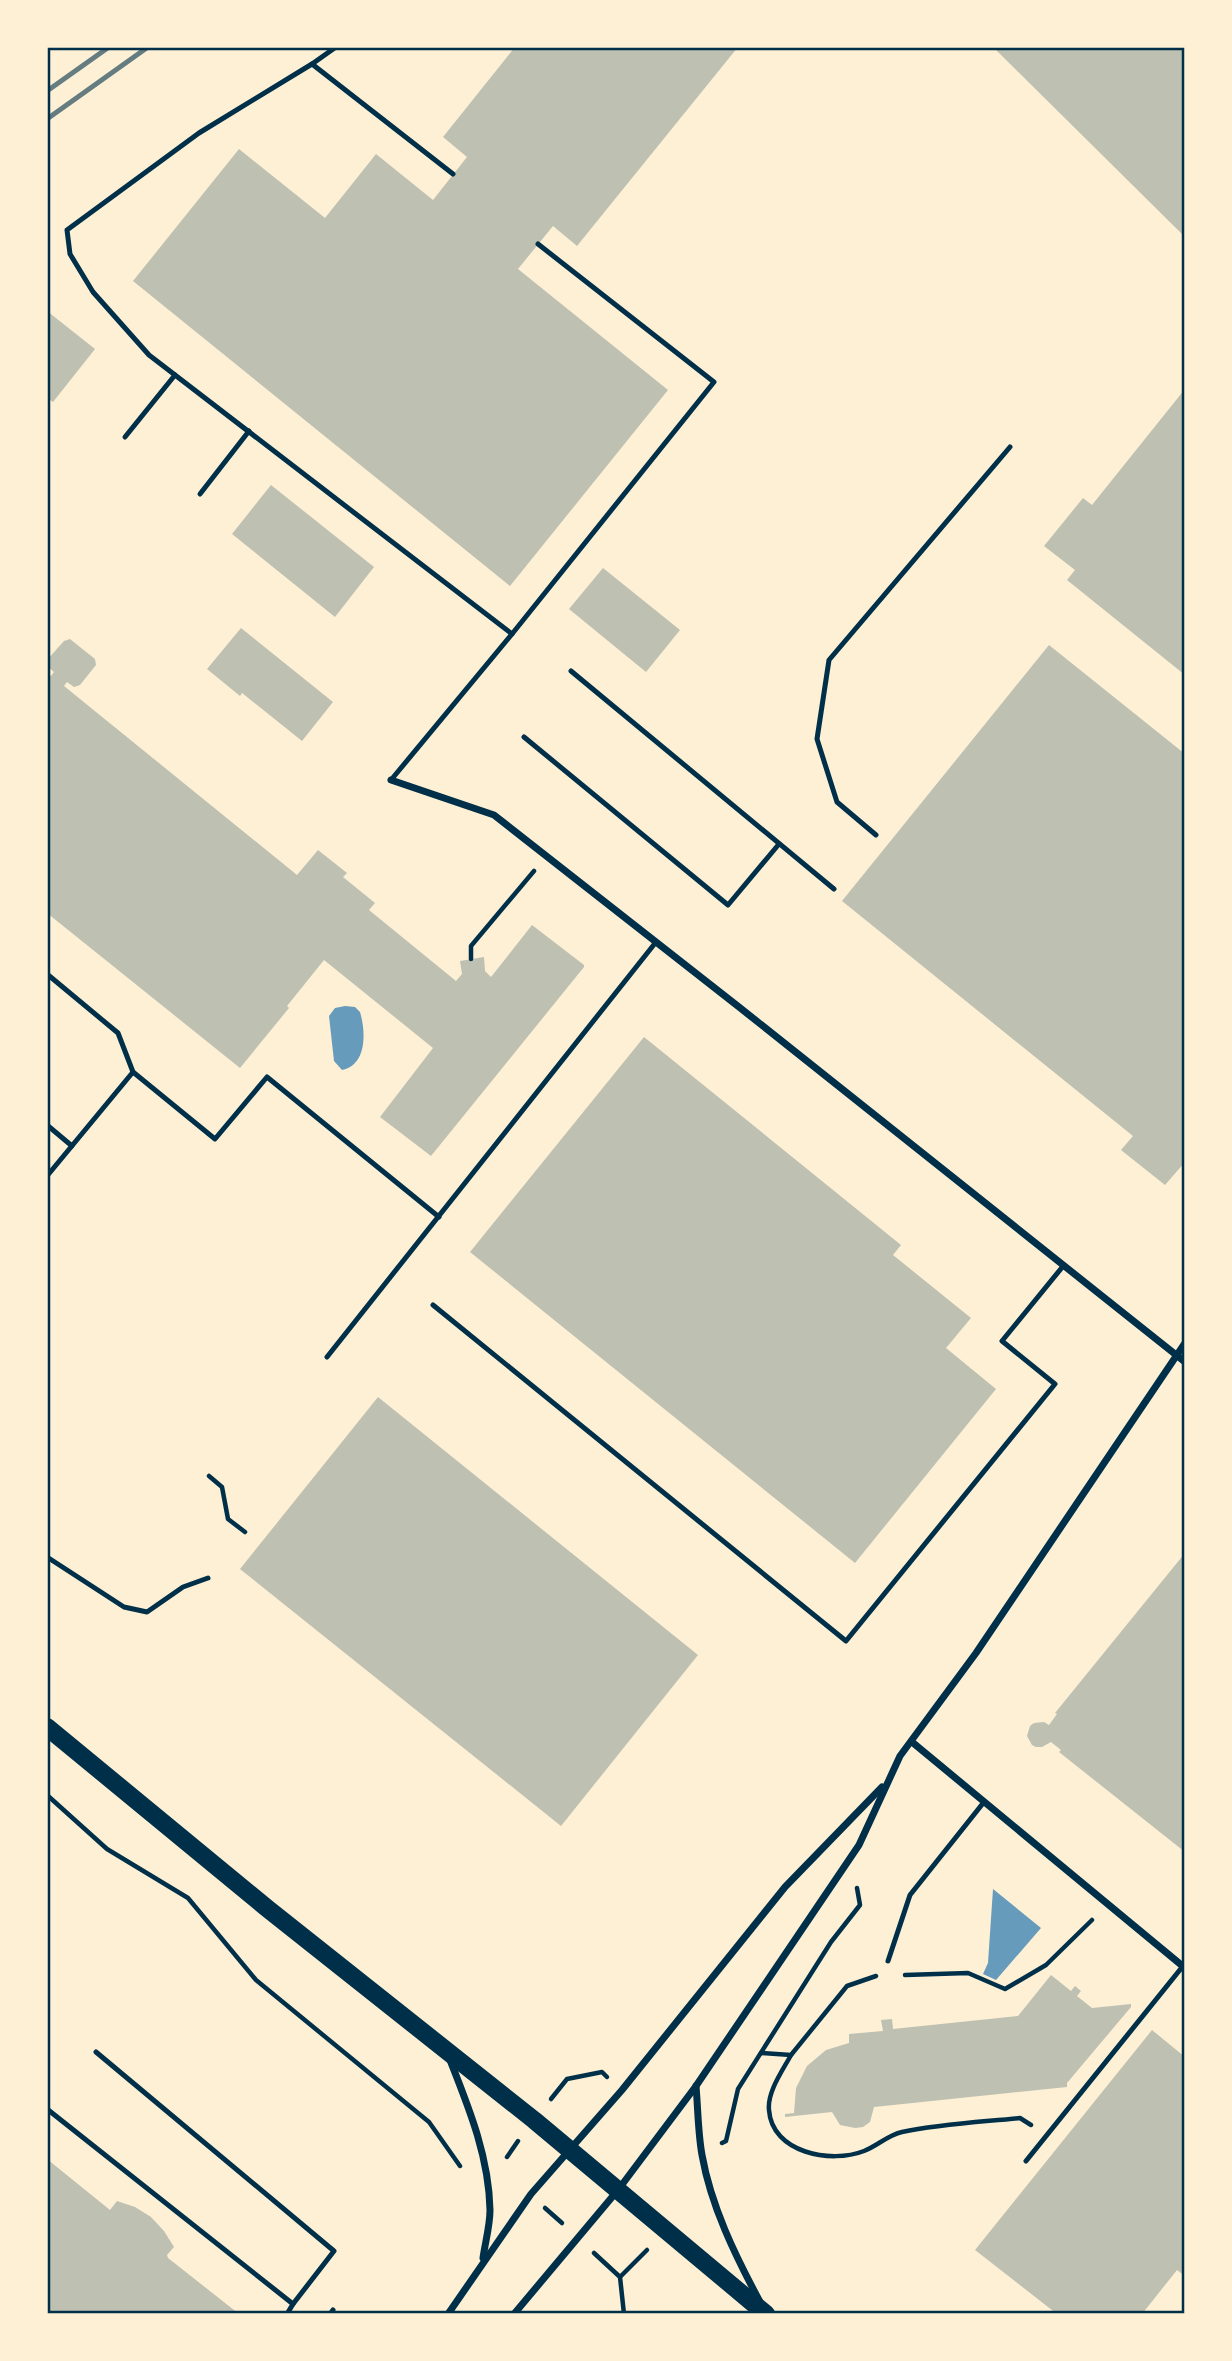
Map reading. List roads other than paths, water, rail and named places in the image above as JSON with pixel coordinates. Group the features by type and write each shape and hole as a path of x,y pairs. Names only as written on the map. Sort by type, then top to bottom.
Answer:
{"main road":[{"path":"47,1727 268,1909 571,2150 766,2314"}],"street":[{"path":"391,780 494,815 1185,1362"},
{"path":"514,2314 618,2190 696,2086 853,1854 900,1756 976,1653 1185,1343"},
{"path":"912,1742 1184,1967"},
{"path":"448,2314 531,2194 622,2090 785,1887 887,1781"},
{"path":"446,2051 474,2119 485,2168 490,2211 482,2262"},
{"path":"696,2086 702,2155 728,2236 766,2314"}],"lane":[{"path":"336,47 199,133 67,230 70,254 93,292 149,355 512,634"},
{"path":"312,64 453,174"},
{"path":"391,780 714,382 538,244"},
{"path":"125,437 175,375"},
{"path":"200,494 249,432"},
{"path":"876,835 837,802 817,739 829,660 1010,447"},
{"path":"570,671 834,889"},
{"path":"524,737 728,905 779,844"},
{"path":"327,1357 656,942"},
{"path":"47,974 118,1033 133,1072 215,1139 267,1077 439,1217"},
{"path":"47,1176 133,1072"},
{"path":"47,1125 72,1146"},
{"path":"433,1305 846,1641 1055,1384 1002,1341 1064,1265"},
{"path":"47,1557 124,1607 147,1612 183,1587 208,1578"},
{"path":"888,1961 910,1895 984,1802"},
{"path":"1026,2161 1184,1967"},
{"path":"96,2052 334,2251 287,2314"},
{"path":"47,2109 293,2305"}],"water":[{"path":"355,1007 360,1012 364,1038 356,1062 342,1070 334,1061 329,1016 335,1008"},
{"path":"993,1889 1041,1928 996,1980 983,1974 988,1963"}],"railway":[{"path":"47,91 109,47"},
{"path":"47,119 148,47"}]}
